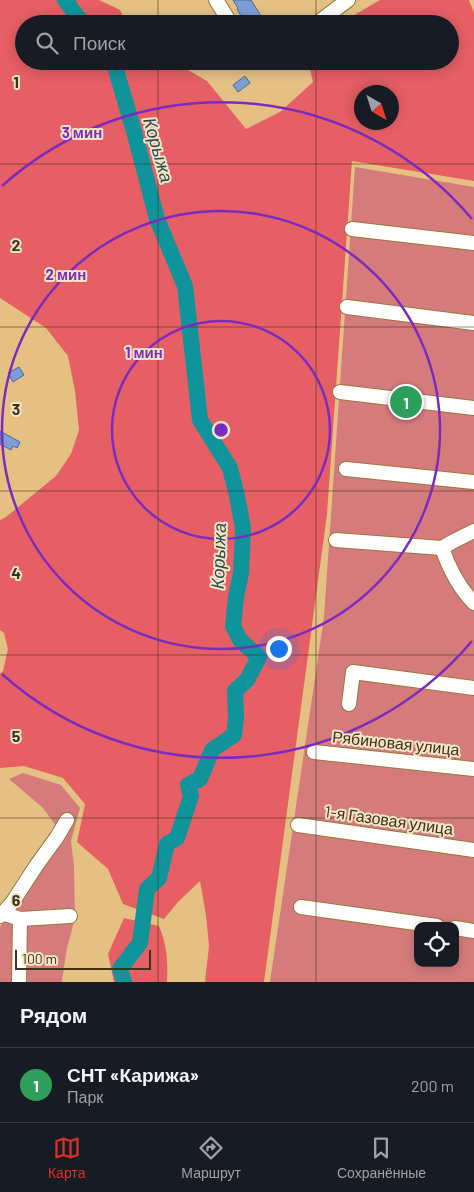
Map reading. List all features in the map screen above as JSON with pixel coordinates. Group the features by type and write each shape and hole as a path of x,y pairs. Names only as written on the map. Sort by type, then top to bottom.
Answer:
{"street":[{"path":"216,0 225,15"},
{"path":"328,15 348,0"},
{"path":"352,229 474,243"},
{"path":"347,307 474,323"},
{"path":"340,392 474,408"},
{"path":"346,469 474,482"},
{"path":"336,540 442,548 474,531"},
{"path":"442,548 451,571 467,596 474,602"},
{"path":"348,704 353,672 474,688"},
{"name":"Рябиновая улица","path":"314,752 474,770"},
{"path":"67,820 12,903 1,915 20,920 70,916"},
{"name":"1-я Газовая улица","path":"298,825 474,850"},
{"path":"301,907 414,923"},
{"path":"20,920 20,982"},
{"path":"459,929 474,931"}],"shaded area":[{"path":"0,0 99,0 120,10 122,15 15,15 15,70 188,70 207,81 246,129 280,112 313,82 310,70 459,70 459,15 354,15 380,0 469,0 474,13 474,181 352,161 327,514 264,982 205,982 209,946 200,881 178,902 164,919 123,904 108,869 77,842 85,804 63,778 24,766 0,768 0,674 3,671 8,649 4,633 0,630 0,520 56,476 71,454 79,430 75,391 68,356 46,328 0,298"},
{"path":"355,167 474,187 474,982 270,982 324,617"},
{"path":"23,773 61,785 80,808 71,841 74,866 75,918 67,948 62,982 0,982 0,927 54,850 56,826 43,808 9,779"},
{"path":"124,918 159,926 166,954 167,982 114,982 108,954"}],"building":[{"path":"233,0 251,0 260,15 240,15"},
{"path":"245,76 250,83 238,92 233,85"},
{"path":"19,367 24,375 13,382 8,373"},
{"path":"0,431 20,442 17,448 13,446 11,450 0,444"}],"waterway":[{"name":"Корыжа","path":"65,0 76,15"},
{"name":"Корыжа","path":"116,70 157,219 185,286 200,420 230,468 237,496 243,528 241,573 233,626 240,640 259,657 247,680 235,691 236,717 234,735 212,750 200,779 188,785 191,796 177,838 167,844 159,878 147,889 140,943 120,969 124,982"}],"place":[{"name":"СНТ «Карижа»","path":"406,402"}]}
